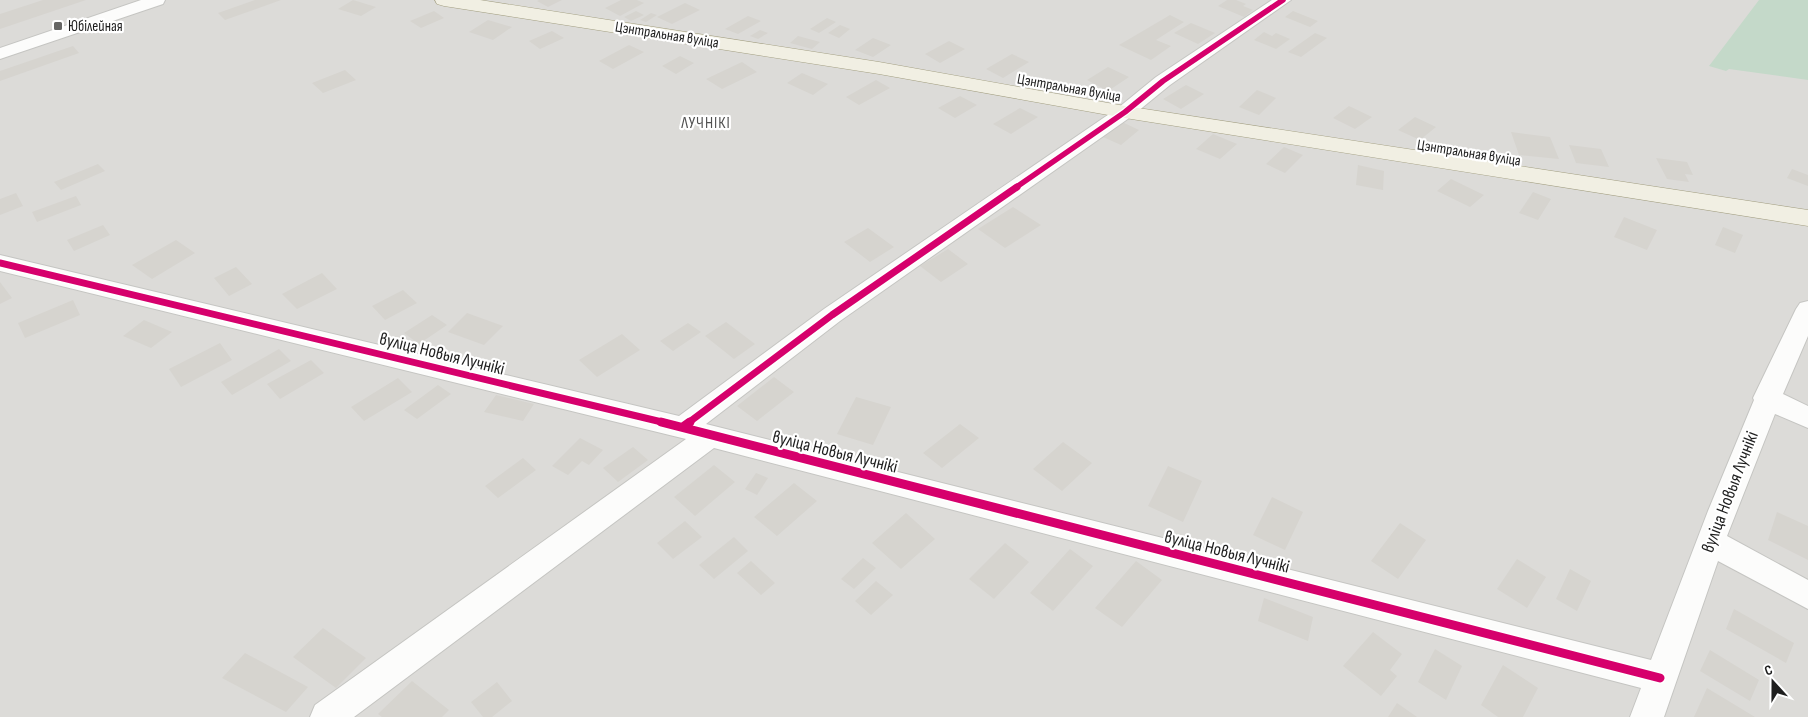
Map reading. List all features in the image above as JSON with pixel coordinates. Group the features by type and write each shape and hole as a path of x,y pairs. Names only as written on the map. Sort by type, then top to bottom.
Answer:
{"main road":[{"name":"Цэнтральная вуліца","path":"444,0 879,68 1125,112 1808,218"}],"street":[{"path":"0,54 157,0"},
{"path":"327,717 696,432 832,315 1125,112 1163,81 1283,0"},
{"name":"вуліца Новыя Лучнікі","path":"0,263 696,432 1660,678"},
{"name":"вуліца Новыя Лучнікі","path":"1647,717 1710,542 1766,398 1808,309"},
{"path":"1766,398 1808,418"},
{"path":"1710,542 1808,595"}],"shaded area":[{"path":"0,0 1808,0 1808,717 0,717"}],"green space":[{"path":"1759,0 1808,0 1808,80 1729,69 1726,71 1709,66"}],"building":[{"path":"43,0 86,0 0,29 0,14"},
{"path":"255,0 281,0 225,20 218,13"},
{"path":"353,0 376,7 361,16 338,9"},
{"path":"562,0 548,7 537,1"},
{"path":"621,0 637,0 644,3 620,16 605,8"},
{"path":"1227,0 1236,0 1246,4 1243,6 1253,10 1244,17 1218,6"},
{"path":"685,3 700,10 672,24 657,17"},
{"path":"434,11 444,18 421,28 410,21"},
{"path":"636,11 644,15 631,21 624,17"},
{"path":"1293,11 1318,21 1310,27 1285,17"},
{"path":"651,13 657,15 646,22 640,20"},
{"path":"1170,15 1184,22 1156,40 1171,46 1151,60 1119,45"},
{"path":"748,16 761,21 738,34 725,29"},
{"path":"827,18 836,22 819,33 810,29"},
{"path":"488,20 512,27 493,40 469,32"},
{"path":"1191,23 1215,33 1198,44 1174,33"},
{"path":"840,25 850,29 839,38 828,33"},
{"path":"760,30 768,33 758,39 750,36"},
{"path":"552,31 564,38 540,49 529,41"},
{"path":"1264,32 1272,36 1276,33 1290,39 1276,49 1254,40"},
{"path":"1315,33 1327,38 1301,57 1288,52"},
{"path":"798,36 820,42 812,49 790,43"},
{"path":"873,38 891,45 873,57 855,50"},
{"path":"949,41 965,49 940,63 925,54"},
{"path":"629,45 644,52 613,69 599,61"},
{"path":"73,46 79,53 0,81 0,71"},
{"path":"1012,54 1029,62 1003,78 986,69"},
{"path":"680,56 694,63 676,74 662,66"},
{"path":"742,62 757,72 722,89 706,79"},
{"path":"1108,67 1129,77 1108,91 1087,80"},
{"path":"345,70 356,80 323,93 312,83"},
{"path":"802,73 828,84 813,95 787,83"},
{"path":"876,80 890,88 859,105 846,97"},
{"path":"1186,85 1204,94 1181,109 1163,99"},
{"path":"1257,90 1276,98 1259,115 1239,107"},
{"path":"960,96 977,105 955,118 938,108"},
{"path":"1349,106 1372,117 1355,129 1333,118"},
{"path":"1020,108 1038,117 1011,134 993,124"},
{"path":"1415,117 1436,127 1420,140 1398,130"},
{"path":"1122,122 1139,130 1121,145 1103,137"},
{"path":"1511,132 1550,137 1559,159 1519,155"},
{"path":"1213,134 1237,144 1220,159 1196,149"},
{"path":"1569,145 1601,149 1609,167 1576,163"},
{"path":"1284,147 1303,155 1285,173 1266,164"},
{"path":"1656,158 1687,162 1693,175 1685,174 1689,182 1667,179"},
{"path":"98,164 105,171 61,190 54,182"},
{"path":"1358,165 1384,171 1383,190 1356,185"},
{"path":"1792,169 1808,175 1808,186 1787,178"},
{"path":"1451,179 1484,195 1470,207 1437,191"},
{"path":"1533,192 1551,199 1538,220 1519,213"},
{"path":"16,193 23,206 0,215 0,199"},
{"path":"76,196 81,205 37,222 32,212"},
{"path":"1013,207 1041,225 1005,248 978,229"},
{"path":"1624,217 1657,230 1647,250 1614,237"},
{"path":"103,225 110,235 74,251 67,240"},
{"path":"1723,227 1743,235 1735,253 1715,245"},
{"path":"868,228 894,247 870,262 844,242"},
{"path":"176,240 195,253 152,279 132,265"},
{"path":"948,249 968,264 941,282 920,266"},
{"path":"236,267 252,284 229,296 214,278"},
{"path":"322,273 337,289 297,309 282,294"},
{"path":"0,282 12,298 0,304"},
{"path":"403,290 417,303 385,320 372,306"},
{"path":"73,300 80,315 25,338 18,323"},
{"path":"467,313 503,326 484,345 448,332"},
{"path":"432,315 447,325 419,344 404,333"},
{"path":"144,320 172,332 151,348 123,336"},
{"path":"726,322 755,344 734,359 705,336"},
{"path":"688,323 701,332 673,351 660,341"},
{"path":"622,334 640,350 597,377 579,360"},
{"path":"220,343 232,360 181,387 169,369"},
{"path":"279,349 291,361 232,395 221,382"},
{"path":"311,360 324,373 280,399 267,384"},
{"path":"774,377 794,392 757,421 737,406"},
{"path":"398,378 412,392 364,421 351,407"},
{"path":"438,385 451,394 417,419 404,410"},
{"path":"496,395 534,404 523,421 484,412"},
{"path":"856,397 891,407 873,445 837,434"},
{"path":"960,424 979,438 942,468 923,453"},
{"path":"580,438 603,450 589,465 582,461 568,475 552,466"},
{"path":"1063,442 1092,463 1062,491 1033,469"},
{"path":"633,447 648,460 618,482 603,468"},
{"path":"523,458 536,470 498,498 485,486"},
{"path":"714,465 735,482 695,516 674,497"},
{"path":"1168,466 1202,481 1183,522 1148,506"},
{"path":"756,473 768,478 757,495 745,489"},
{"path":"794,483 817,501 777,536 754,517"},
{"path":"1272,497 1303,512 1285,550 1253,535"},
{"path":"1777,512 1808,526 1808,560 1768,540"},
{"path":"906,513 935,539 901,569 872,543"},
{"path":"685,521 702,537 673,559 657,543"},
{"path":"1400,523 1426,540 1398,579 1371,561"},
{"path":"734,537 748,551 714,579 699,565"},
{"path":"1005,543 1029,562 994,599 969,579"},
{"path":"1070,549 1093,566 1053,611 1030,593"},
{"path":"863,558 876,568 854,589 841,579"},
{"path":"1517,559 1546,577 1527,608 1497,589"},
{"path":"751,561 775,583 761,595 737,573"},
{"path":"1136,561 1162,580 1122,627 1095,608"},
{"path":"1570,569 1591,581 1577,611 1556,599"},
{"path":"876,581 893,595 871,615 855,601"},
{"path":"1264,598 1313,617 1308,641 1258,621"},
{"path":"1734,609 1794,643 1786,663 1726,629"},
{"path":"323,628 366,658 336,688 293,657"},
{"path":"1373,632 1402,654 1390,670 1397,676 1381,696 1343,666"},
{"path":"1435,649 1462,666 1446,700 1418,682"},
{"path":"1710,650 1759,680 1750,701 1700,671"},
{"path":"245,653 308,687 286,712 222,678"},
{"path":"1503,665 1538,688 1523,717 1498,717 1481,705"},
{"path":"412,681 449,710 442,717 382,717 378,714"},
{"path":"497,682 512,701 492,717 483,717 471,702"},
{"path":"1707,688 1755,717 1694,717"},
{"path":"1397,703 1417,717 1388,717"}],"cycle path":[{"path":"683,427 832,315 1125,112 1163,81 1283,0"},
{"path":"0,263 683,427 710,436 1660,678"}],"place":[{"name":"Юбілейная","path":"58,26"}],"district":[{"name":"ЛУЧНІКІ","path":"706,123"}]}
